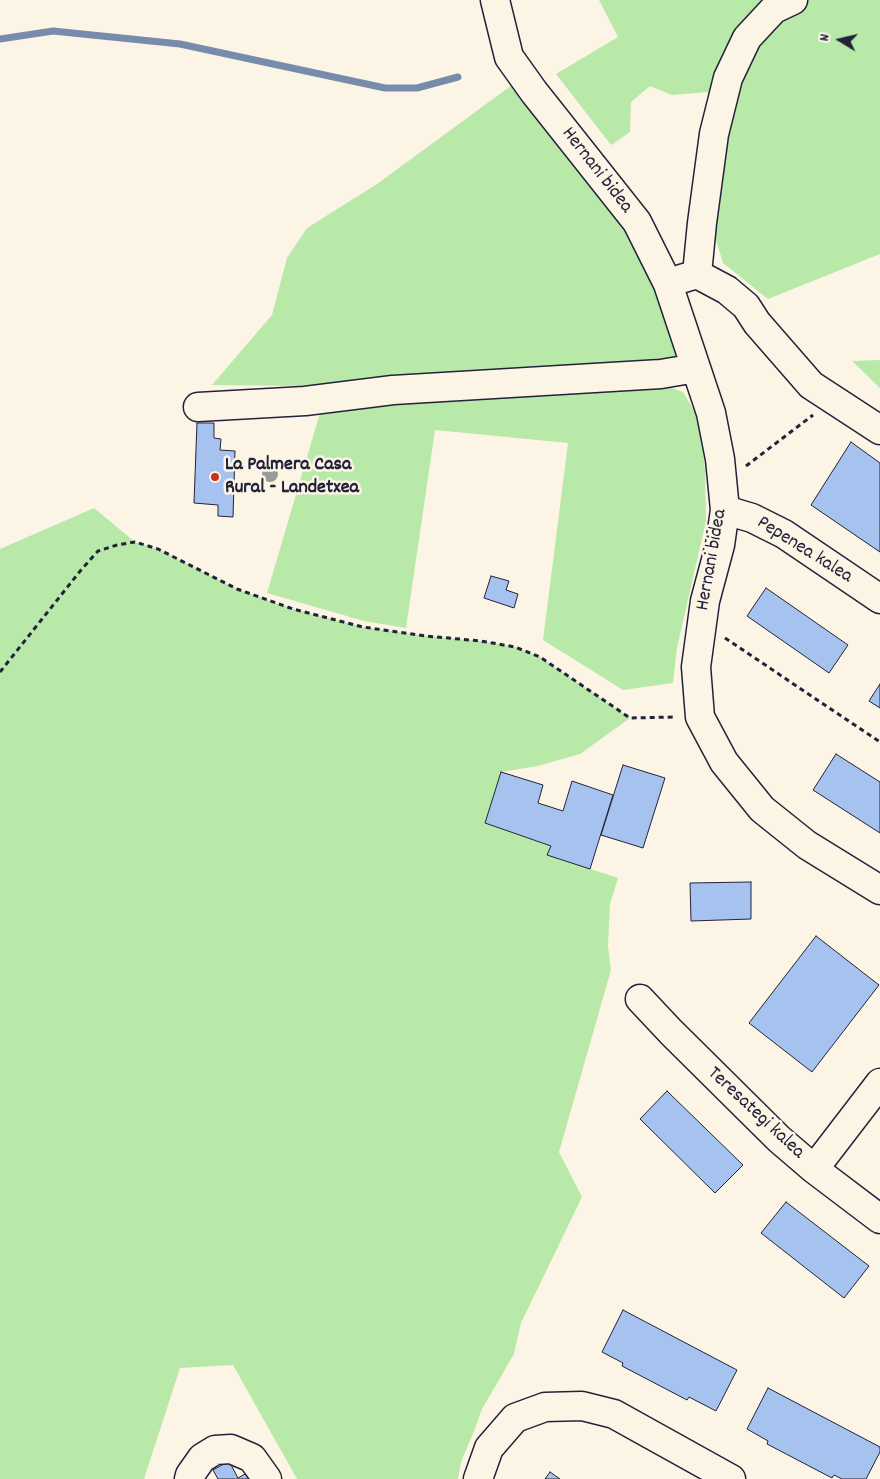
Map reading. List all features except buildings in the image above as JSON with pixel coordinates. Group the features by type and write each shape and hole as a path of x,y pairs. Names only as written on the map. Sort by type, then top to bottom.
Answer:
{"street":[{"name":"Hernani bidea","path":"495,0 509,57 534,92 636,222 668,284 711,413 720,459 725,510 720,545 705,600 696,667 700,717 724,762 762,808 807,845 880,890"},
{"path":"698,274 702,223 714,134 728,78 747,38 774,9 793,0"},
{"path":"668,284 698,274 727,290 746,306 757,323 811,385 880,430"},
{"path":"198,407 305,401 393,390 661,374 696,368"},
{"name":"Pepenea kalea","path":"725,510 752,518 784,534 880,599"},
{"name":"Teresategi kalea","path":"640,999 779,1140 880,1219"},
{"path":"814,1169 880,1082"},
{"path":"478,1479 489,1448 515,1418 545,1407 582,1406 614,1414 731,1479"},
{"path":"190,1479 190,1475 202,1458 215,1450 231,1449 252,1458 267,1479"}],"path":[{"path":"740,470 815,414"},
{"path":"0,672 98,551 135,542 158,549 237,589 293,609 363,627 426,636 481,641 515,647 540,657 630,718 700,717"},
{"path":"723,637 880,742"}],"green space":[{"path":"599,0 880,0 880,254 768,299 723,263 712,227 729,93 709,92 672,95 650,86 631,102 630,132 611,145 556,74 618,37"},
{"path":"512,85 631,230 667,322 678,358 658,367 304,386 212,385 272,315 287,258 307,228 377,184"},
{"path":"880,360 880,388 852,361"},
{"path":"664,385 683,392 700,420 705,470 706,521 677,648 673,683 623,690 543,640 568,443 435,430 406,628 364,621 267,593 322,406"},
{"path":"94,508 135,542 158,549 237,589 293,609 363,627 426,636 481,641 515,647 540,657 630,718 580,754 538,766 501,772 485,823 551,846 548,855 618,878 610,904 608,946 611,970 559,1152 582,1197 521,1323 514,1354 482,1409 461,1462 458,1479 297,1479 233,1365 180,1368 144,1479 0,1479 0,549"}],"waterway":[{"path":"0,39 53,31 180,44 385,88 417,88 458,77"}],"place":[{"name":"La Palmera Casa Rural - Landetxea","path":"215,477"}]}
